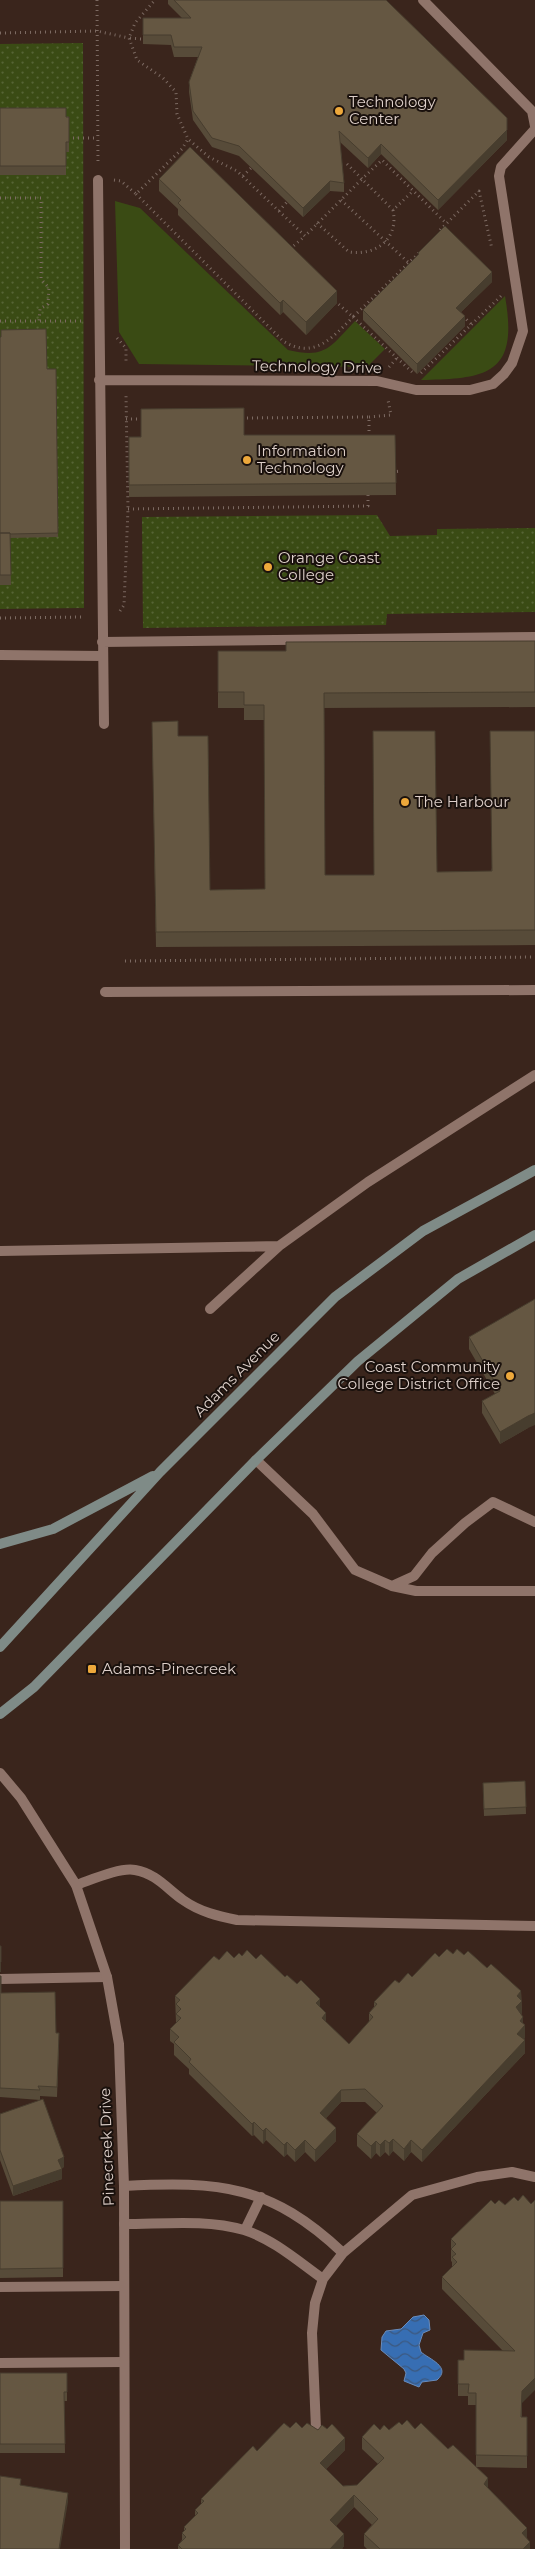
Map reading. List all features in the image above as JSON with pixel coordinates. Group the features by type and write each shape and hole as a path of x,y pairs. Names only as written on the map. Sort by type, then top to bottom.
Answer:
{"main road":[{"name":"Adams Avenue","path":"0,1647 160,1472 335,1297 423,1231 535,1170"},
{"path":"0,1714 34,1687 256,1460 358,1362 458,1279 535,1235"},
{"path":"0,1544 53,1529 160,1472"}],"street":[{"name":"Technology Drive","path":"99,380 377,380 416,390 470,390 493,384 504,374 512,363 523,331 499,176 501,167 535,128 532,111 424,0"},
{"path":"98,180 104,724"},
{"path":"102,642 535,636"},
{"path":"0,655 103,656"},
{"path":"105,992 535,990"},
{"path":"210,1309 279,1246 368,1182 535,1075"},
{"path":"0,1251 279,1246"},
{"path":"256,1460 313,1514 355,1570 392,1586 416,1592 535,1591"},
{"path":"392,1586 414,1576 432,1553 464,1523 493,1502 529,1521 535,1522"},
{"name":"Pinecreek Drive","path":"0,1773 21,1798 76,1885 107,1978 118,2044 124,2186 125,2549"},
{"path":"76,1885 105,1875 134,1870 156,1877 183,1900 203,1912 237,1920 535,1926"},
{"path":"0,1979 107,1978"},
{"path":"316,2428 312,2333 315,2303 323,2279 343,2253 412,2195 477,2177 512,2172 535,2177"},
{"path":"124,2186 178,2183 222,2188 260,2197 291,2211 317,2228 343,2253"},
{"path":"245,2230 260,2197"},
{"path":"124,2224 217,2225 245,2230 266,2240 323,2279"},
{"path":"0,2287 124,2286"},
{"path":"0,2363 124,2362"}],"path":[{"path":"96,0 98,180 121,180 283,341 291,346 306,348 324,344 423,249"},
{"path":"155,0 135,24 129,38 137,60 163,78 176,92 177,114 188,139 209,157 243,176 304,236"},
{"path":"0,33 96,31 140,39"},
{"path":"73,138 98,138"},
{"path":"136,194 182,149 188,139"},
{"path":"182,149 188,155"},
{"path":"286,253 382,160 446,223"},
{"path":"347,164 394,210"},
{"path":"243,176 252,168"},
{"path":"317,223 348,252 370,252 385,243 394,228 394,210 413,191"},
{"path":"436,235 479,192 494,257"},
{"path":"0,198 41,198 41,279 49,288 48,304 40,309 39,321"},
{"path":"341,200 416,270"},
{"path":"279,211 287,202"},
{"path":"333,298 417,376 502,294"},
{"path":"458,311 471,324"},
{"path":"0,321 86,322"},
{"path":"388,368 397,358"},
{"path":"233,418 369,417 391,415 387,395"},
{"path":"116,618 124,605 128,509 126,396"},
{"path":"369,417 369,442"},
{"path":"126,419 155,419"},
{"path":"385,472 401,472"},
{"path":"128,509 368,506 368,489"},
{"path":"0,618 83,617"},
{"path":"125,961 535,957"}],"green space":[{"path":"83,43 84,608 0,609 0,44"},
{"path":"115,201 140,208 288,350 311,353 326,349 355,321 385,349 367,367 139,364 119,332"},
{"path":"505,296 508,322 507,342 502,357 493,367 481,374 421,380"},
{"path":"377,515 390,536 437,535 437,529 535,528 535,612 387,614 386,625 143,628 142,517"}],"water":[{"path":"424,2315 429,2320 430,2330 423,2333 419,2345 421,2352 438,2364 442,2371 437,2380 422,2382 419,2387 404,2381 406,2373 404,2369 381,2350 382,2337 386,2331 401,2329 413,2317"}],"building":[{"name":"Technology Center","path":"174,0 386,0 507,118 507,130 438,200 381,144 368,158 339,131 344,183 330,181 303,208 239,146 212,138 193,111 189,82 202,47 174,47 171,35 143,35 143,18 191,18"},
{"path":"0,108 66,108 66,117 69,117 69,142 66,142 66,166 0,166"},
{"path":"190,147 337,291 306,322 283,300 280,303 178,203 181,200 159,179"},
{"path":"445,226 492,272 456,308 465,316 417,364 363,310"},
{"path":"46,329 47,369 56,369 58,533 0,533 1,330"},
{"name":"Information Technology","path":"244,408 244,435 395,435 396,483 129,485 129,437 141,437 141,409"},
{"path":"0,533 10,533 11,575 0,575"},
{"path":"535,641 535,692 324,693 325,875 374,875 373,731 435,731 437,872 492,871 490,731 535,731 535,930 156,932 152,722 178,721 178,736 208,736 210,890 265,889 264,705 244,705 244,692 218,692 218,651 286,651 286,642"},
{"name":"Coast Community College District Office","path":"535,1299 535,1413 500,1432 482,1401 500,1391 469,1337"},
{"path":"525,1781 526,1807 484,1809 483,1783"},
{"path":"0,1946 1,1962 0,1963"},
{"path":"447,1949 453,1954 457,1949 464,1955 468,1951 487,1968 491,1964 521,1991 517,1996 522,2001 516,2007 523,2017 520,2021 525,2025 517,2034 525,2040 422,2150 411,2140 404,2149 393,2139 389,2143 385,2140 380,2145 376,2141 371,2146 357,2134 383,2106 365,2089 341,2090 320,2113 336,2128 315,2150 305,2140 295,2150 287,2142 284,2145 266,2128 263,2131 254,2122 252,2124 189,2062 191,2059 174,2042 179,2037 170,2029 181,2018 176,2014 181,2009 176,2004 180,2000 175,1996 214,1956 219,1960 227,1951 234,1958 239,1953 242,1956 247,1950 256,1959 261,1954 285,1977 287,1975 297,1984 301,1980 320,1999 316,2003 326,2013 322,2018 349,2044 373,2017 369,2013 377,2004 374,2002 395,1980 399,1983 408,1973 412,1977 435,1953 439,1957"},
{"path":"0,1976 1,1993 55,1992 56,2033 59,2033 57,2087 38,2086 40,2090 0,2088"},
{"path":"43,2099 64,2157 58,2160 62,2169 13,2186 0,2150 0,2114"},
{"path":"523,2195 531,2204 535,2200 535,2378 522,2391 521,2417 527,2417 527,2456 476,2455 476,2393 468,2393 469,2384 458,2384 458,2360 464,2360 464,2350 515,2351 442,2277 457,2262 452,2257 456,2254 451,2249 456,2244 451,2239 491,2200 495,2204 499,2200 505,2205 514,2197 518,2201"},
{"path":"0,2201 63,2201 63,2268 0,2269"},
{"path":"0,2373 67,2373 67,2392 64,2392 65,2444 0,2444"},
{"path":"407,2420 415,2429 421,2423 448,2449 453,2445 488,2478 484,2484 527,2528 522,2533 530,2542 523,2549 380,2549 364,2534 378,2519 354,2495 330,2520 344,2534 330,2549 182,2549 178,2545 186,2537 182,2533 186,2529 184,2527 198,2513 195,2510 204,2501 201,2499 253,2446 257,2451 284,2423 290,2428 296,2422 302,2428 307,2423 318,2430 322,2425 327,2429 332,2424 345,2438 320,2463 343,2486 357,2485 384,2458 362,2437 374,2424 380,2430 384,2425 389,2430 399,2422 402,2425"},
{"path":"0,2476 21,2479 20,2485 68,2493 59,2549 0,2549"}],"place":[{"name":"Technology Center","path":"339,111"},
{"name":"Information Technology","path":"247,460"},
{"name":"Orange Coast College","path":"268,567"},
{"name":"The Harbour","path":"405,802"},
{"name":"Coast Community College District Office","path":"510,1376"},
{"name":"Adams-Pinecreek","path":"92,1669"}]}
